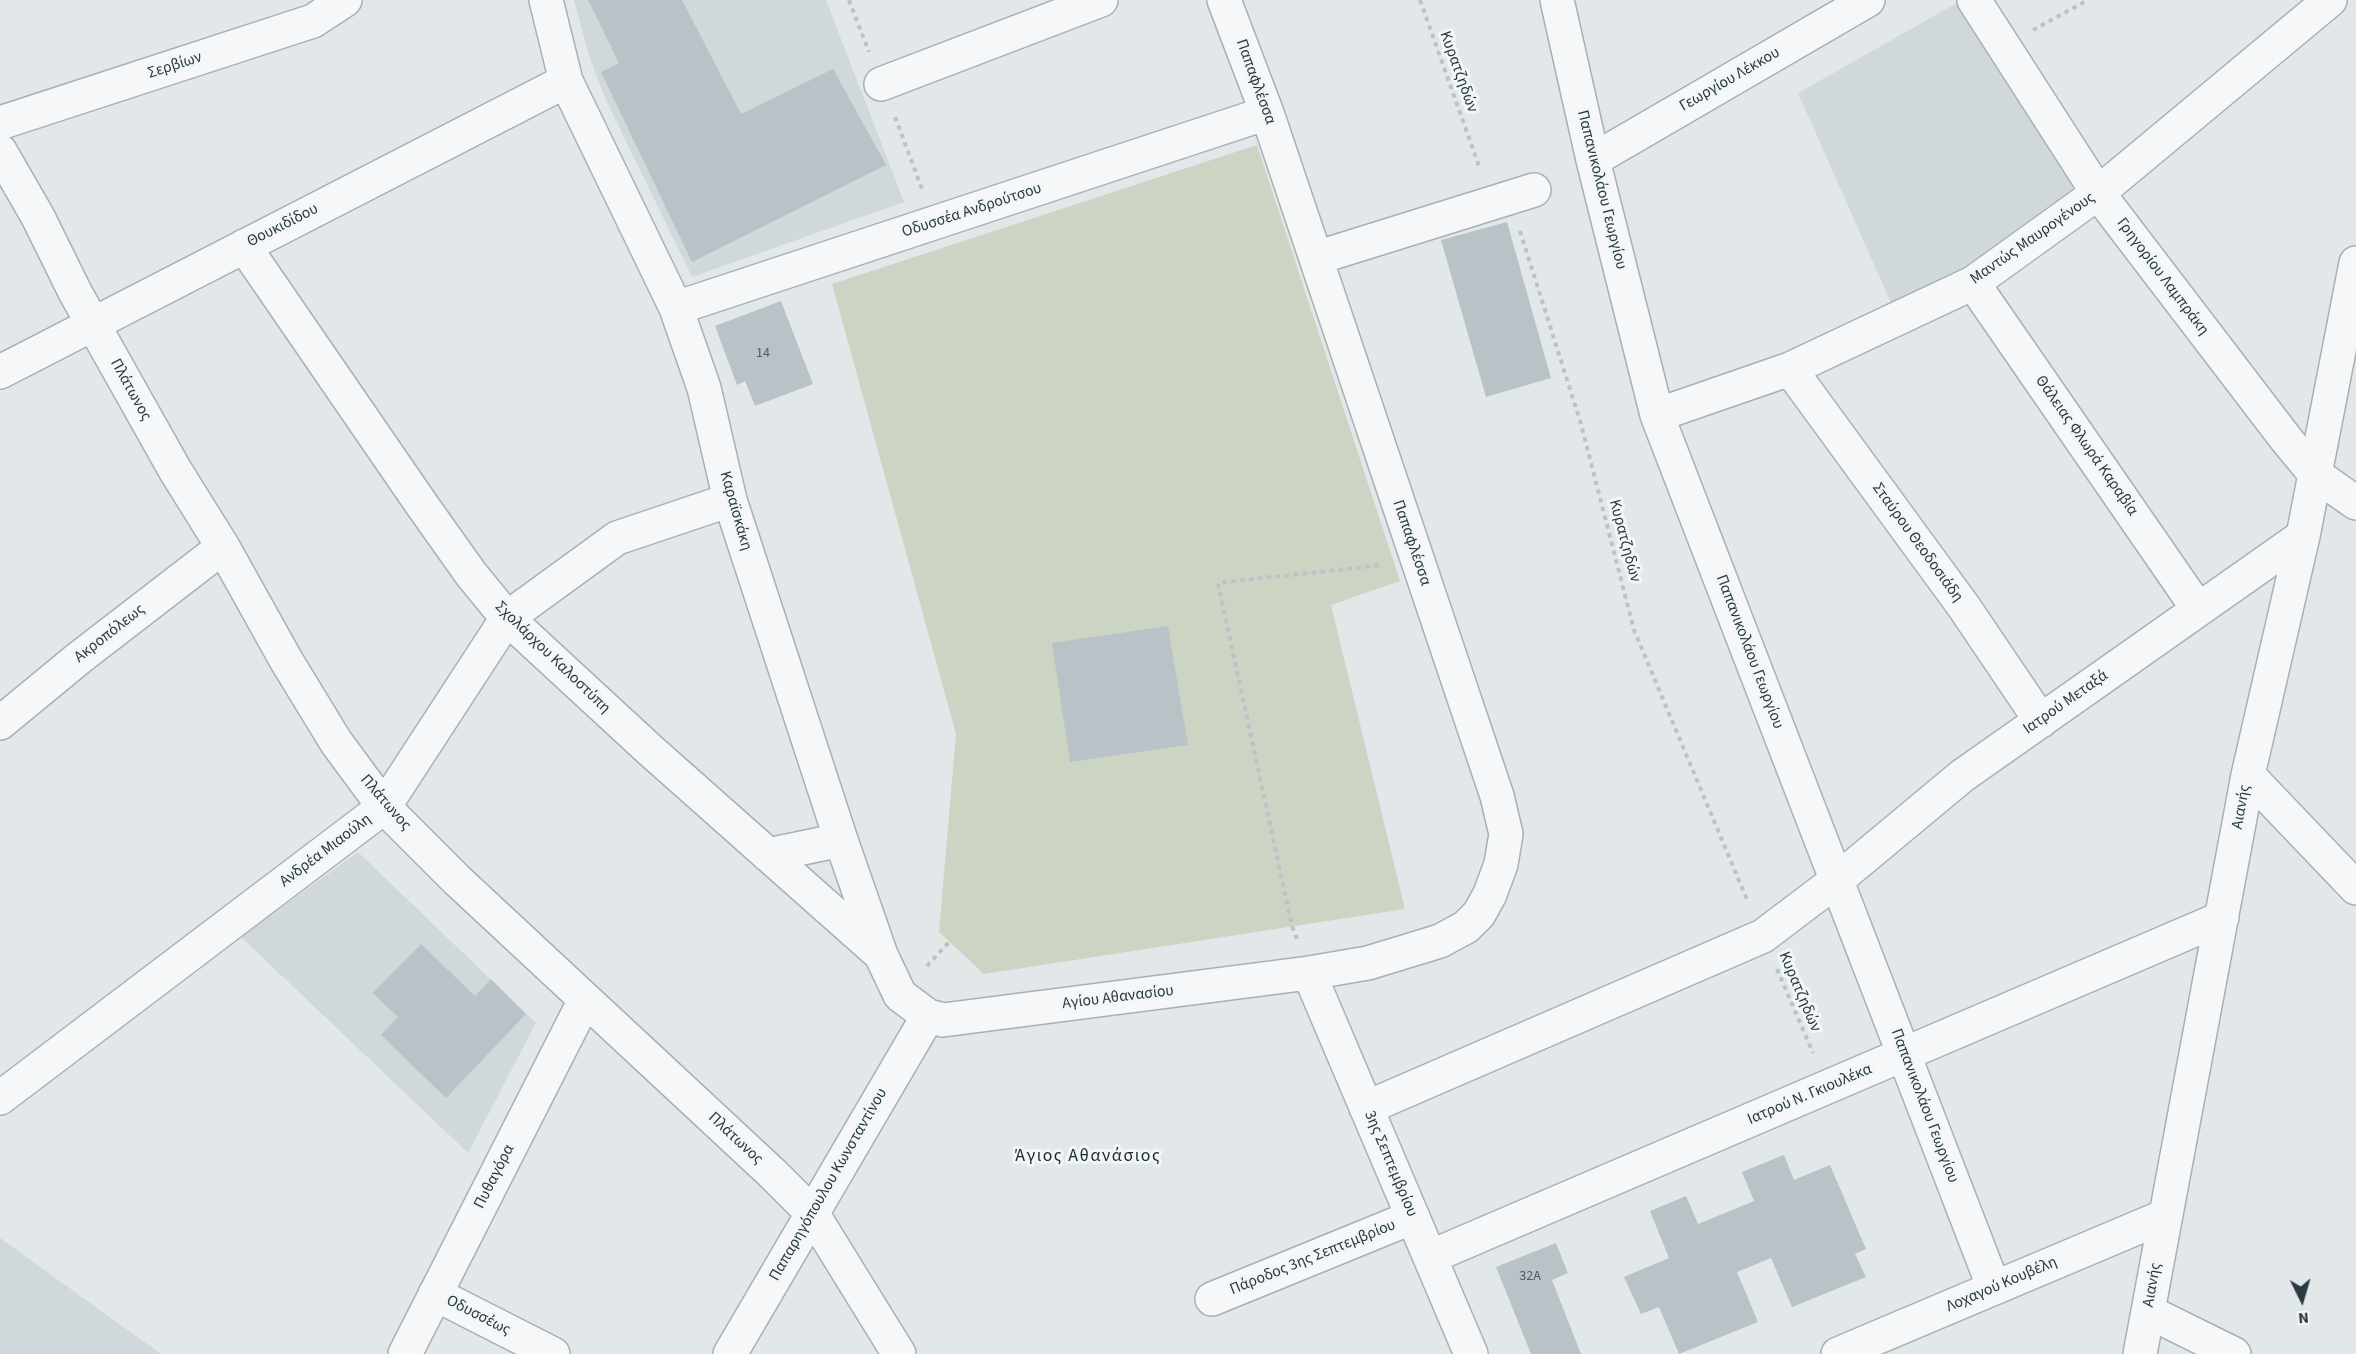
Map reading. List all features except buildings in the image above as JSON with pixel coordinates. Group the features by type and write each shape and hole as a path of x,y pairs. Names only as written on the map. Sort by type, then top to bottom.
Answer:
{"street":[{"name":"Σερβίων","path":"0,123 313,21 345,0"},
{"name":"Καραϊσκάκη","path":"546,0 566,81 676,308 704,388 730,500 881,955 900,995 928,1016"},
{"path":"881,84 1101,0"},
{"name":"Παπαφλέσσα","path":"1224,0 1267,113 1497,796 1506,834 1501,864 1490,894 1479,914 1466,927 1440,941 1368,963 1309,973"},
{"name":"Παπανικολάου Γεωργίου","path":"1557,0 1593,160 1657,415 1994,1288"},
{"name":"Γεωργίου Λέκκου","path":"1593,160 1868,0"},
{"name":"Γρηγορίου Λαμπράκη","path":"1974,0 2098,193 2315,474 2356,503"},
{"name":"Μαντώς Μαυρογένους","path":"1657,415 1790,369 1973,283 2098,193 2330,0"},
{"name":"Θουκιδίδου","path":"0,372 566,81"},
{"name":"Οδυσσέα Ανδρούτσου","path":"676,308 1267,113"},
{"name":"Πλάτωνος","path":"0,151 38,217 75,292 175,470 223,547 286,660 336,742 384,807 457,880 812,1213 899,1354"},
{"path":"1316,258 1522,194"},
{"name":"Σχολάρχου Καλοστύπη","path":"244,246 428,514 471,574 507,618 650,750 881,955"},
{"name":"Αιανής","path":"2140,1354 2248,775 2303,536 2356,263"},
{"name":"Θάλειας Φλωρά Καραβία","path":"1973,283 2198,609"},
{"name":"Σταύρου Θεοδοσιάδη","path":"1790,369 1964,607 2041,721"},
{"name":"Ανδρέα Μιαούλη","path":"0,1098 384,807 507,618 617,538 730,500"},
{"name":"Ιατρού Μεταξά","path":"1366,1108 1762,936 1837,880 1962,776 2303,536"},
{"name":"Ακροπόλεως","path":"0,723 79,658 223,547"},
{"path":"2248,775 2356,888"},
{"path":"768,855 841,840"},
{"name":"Ιατρού N. Γκιουλέκα","path":"1430,1257 2222,918"},
{"name":"Αγίου Αθανασίου","path":"928,1016 943,1020 1309,973"},
{"name":"3ης Σεπτεμβρίου","path":"1309,973 1471,1354"},
{"name":"Πυθαγόρα","path":"405,1354 585,1000"},
{"name":"Παπαρηγόπουλου Κωνσταντίνου","path":"730,1354 928,1016"},
{"name":"Λοχαγού Κουβέλη","path":"1838,1354 2165,1216"},
{"name":"Πάροδος 3ης Σεπτεμβρίου","path":"1212,1299 1413,1218"},
{"name":"Οδυσσέως","path":"435,1294 553,1354"},
{"path":"2149,1312 2234,1354"}],"path":[{"name":"Κυρατζηδών","path":"1420,0 1486,187 1522,194 1634,630 1827,1088"},
{"path":"2003,46 2088,0"},
{"path":"1292,926 1218,583 1418,561"}],"shaded area":[{"path":"574,0 826,0 904,202 692,277 605,98 589,56"},
{"path":"1957,3 2079,195 1968,268 1892,305 1798,93"},
{"path":"358,852 536,1023 468,1153 241,937"},
{"path":"0,1238 161,1354 0,1354"}],"green space":[{"path":"1257,145 1400,581 1331,605 1405,909 984,974 939,932 956,734 832,284"}],"district":[{"name":"Άγιος Αθανάσιος","path":"1088,1157"}]}
